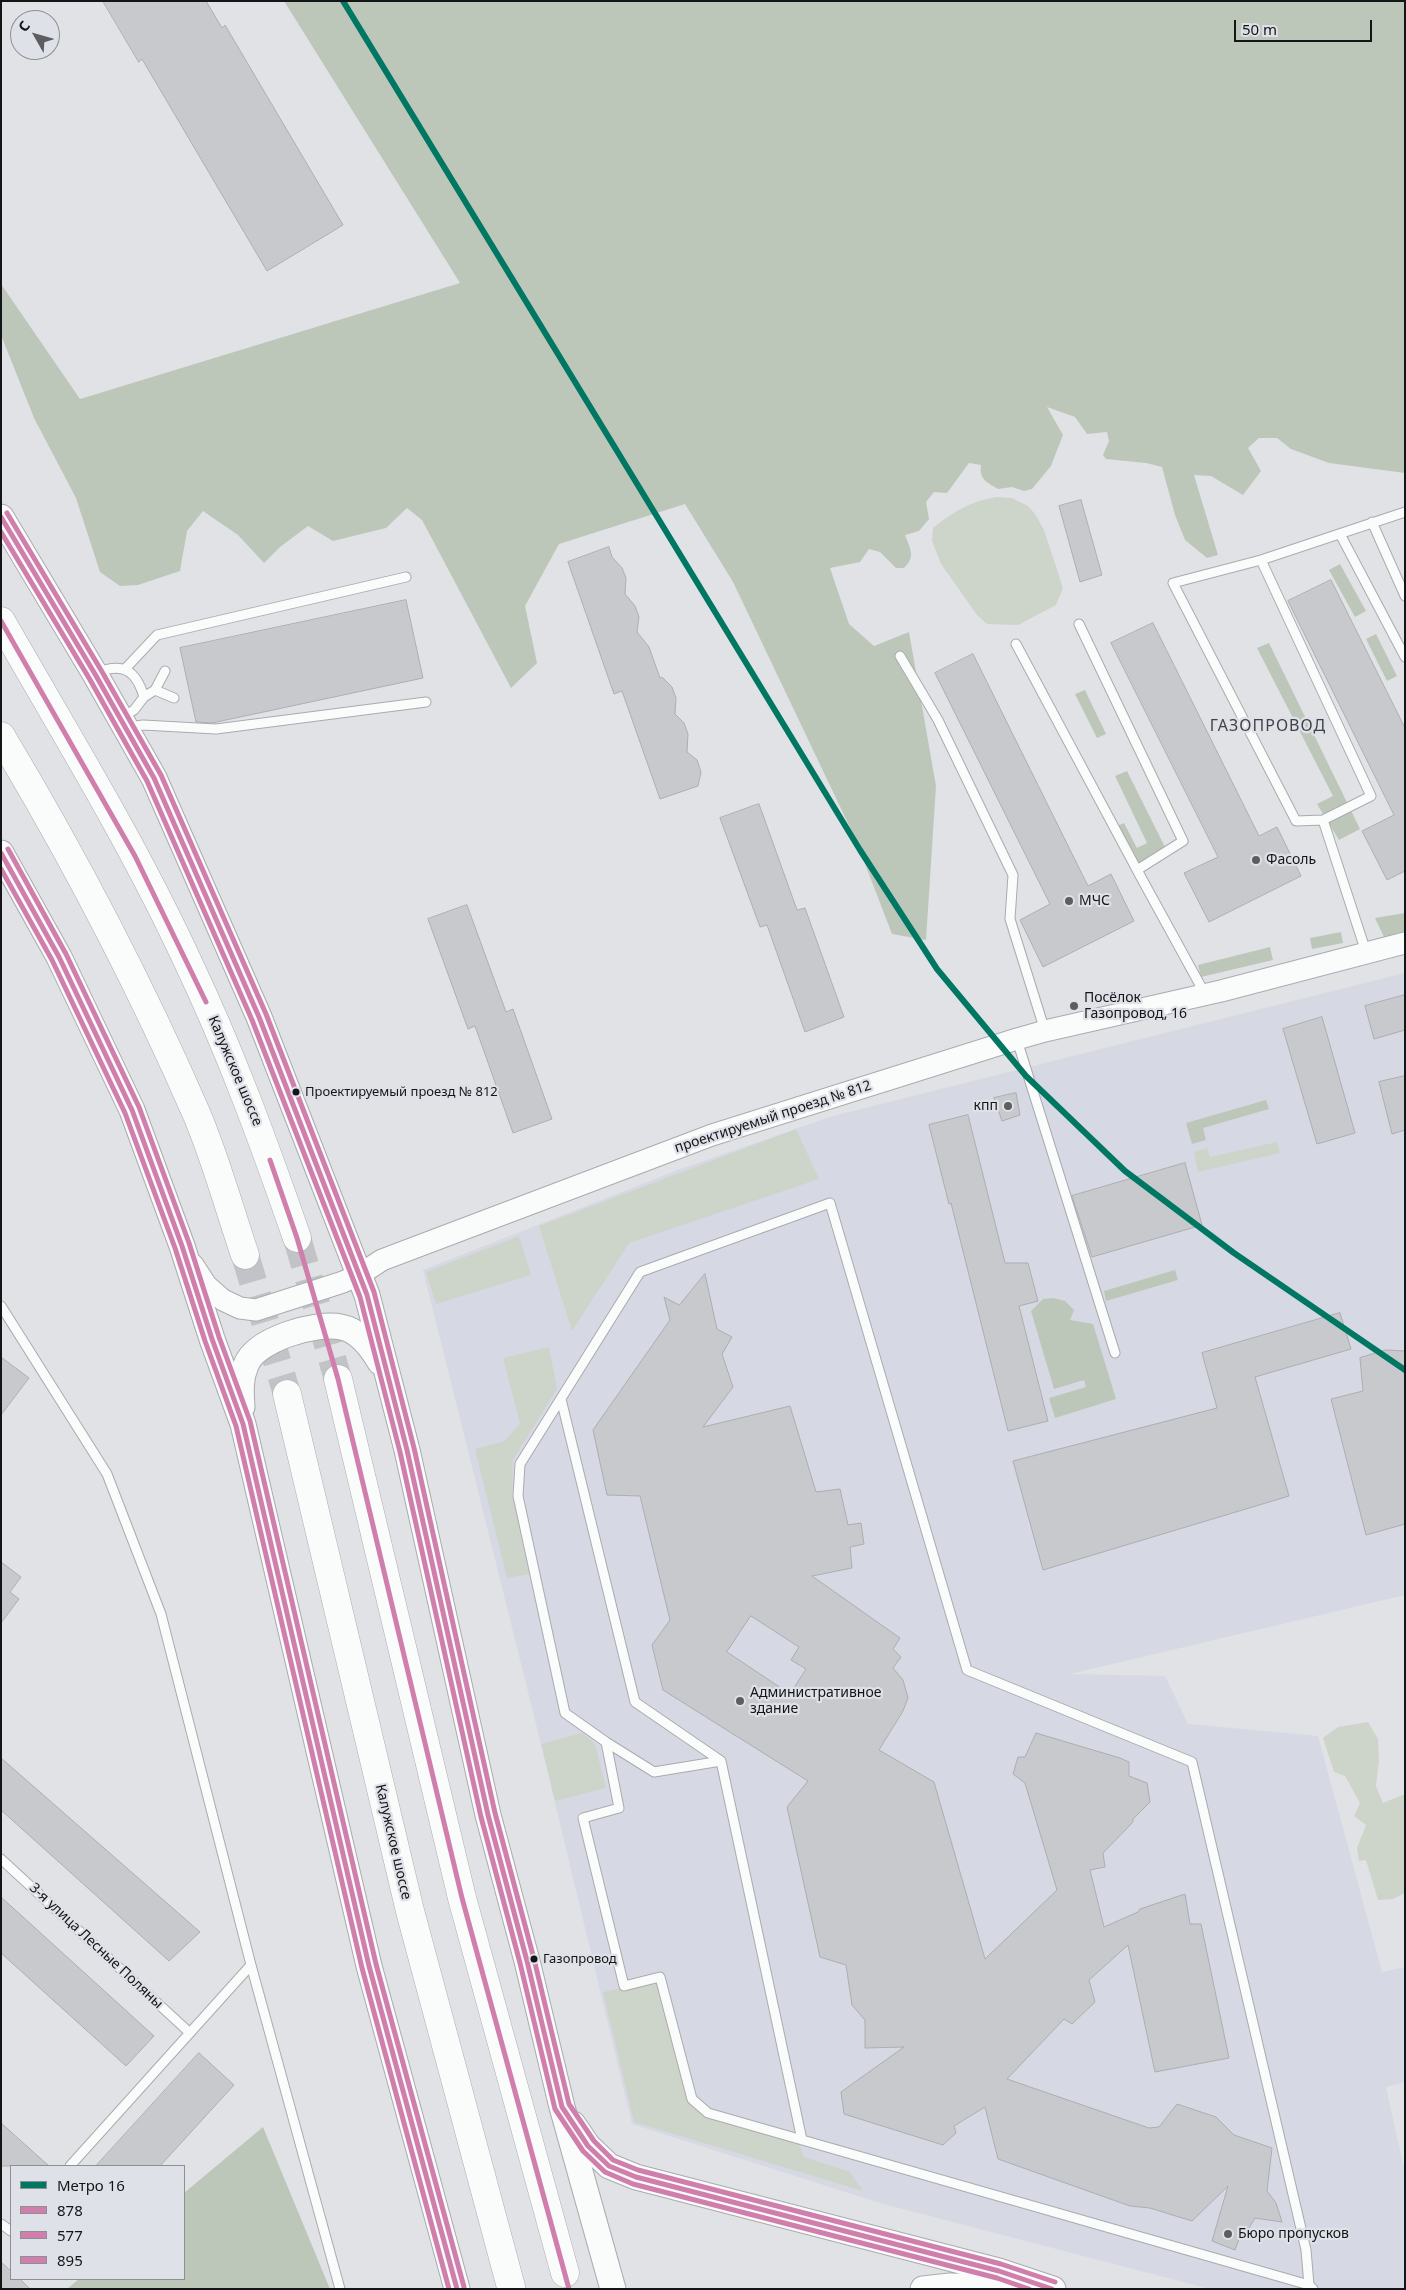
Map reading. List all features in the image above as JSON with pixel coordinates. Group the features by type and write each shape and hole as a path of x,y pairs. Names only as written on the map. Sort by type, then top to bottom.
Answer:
{"highway":[{"name":"Калужское шоссе","path":"1,622 124,836 187,959 250,1104 297,1238"},
{"path":"1,736 73,860 127,964 198,1117 245,1254"},
{"path":"338,1379 462,1898 565,2273"},
{"name":"Калужское шоссе","path":"287,1394 410,1911 511,2287"}],"main road":[{"path":"1,517 95,674 154,778 259,1017 367,1295 409,1460 488,1815 562,2107 613,2288"},
{"path":"1,854 60,957 132,1110 182,1246 242,1424 369,1966 457,2289"},
{"path":"242,1424 240,1385 246,1364 253,1353 262,1346 300,1330 317,1326 342,1327 361,1336 387,1374"},
{"path":"562,2107 588,2146 609,2166 636,2178 971,2264 1053,2289"},
{"path":"923,2289 950,2286 1027,2289"}],"street":[{"name":"проектируемый проезд № 812","path":"182,1246 206,1285 223,1300 240,1308 256,1310 360,1275 382,1260 712,1135 1045,1031 1206,995 1405,943"}],"lane":[{"path":"1261,560 1371,796 1323,820 1296,821 1172,582 1261,560 1405,512"},
{"path":"1372,522 1405,596"},
{"path":"1340,534 1405,657"},
{"path":"125,669 157,635 406,577"},
{"path":"1079,624 1183,841 1137,870"},
{"path":"1016,644 1206,995"},
{"path":"900,656 938,720 1012,875 1010,919 1045,1031"},
{"path":"95,674 110,668 125,669 139,680 144,697"},
{"path":"123,722 144,697 155,690 165,671"},
{"path":"155,690 174,698"},
{"path":"123,722 216,730 426,702"},
{"path":"1323,820 1366,952"},
{"path":"1017,1039 1114,1353"},
{"path":"606,1742 619,1808 583,1818 624,1986 660,1977 692,2098 708,2113 1311,2287 1306,2250 1192,1762 967,1670 830,1203 640,1272 520,1464 518,1496 565,1713 606,1742 654,1772 721,1761"},
{"path":"1,1306 107,1474 161,1614 251,1965 340,2289"},
{"path":"561,1400 635,1702 721,1761 802,2140"},
{"name":"3-я улица Лесные Поляны","path":"1,1860 190,2033"},
{"path":"71,2165 251,1965"}],"shaded area":[{"path":"996,497 1012,498 1028,506 1035,514 1044,530 1063,588 1056,605 1018,625 987,624 977,615 941,564 932,541 933,528 947,517 971,504"},
{"path":"1405,973 1405,1595 1070,1674 1165,1676 1188,1724 1318,1736 1382,1972 1405,1967 1405,2082 1386,2087 1405,2173 1405,2289 1210,2289 880,2203 632,2124 541,1744 423,1270 678,1170 833,1116"},
{"path":"796,1129 819,1179 629,1243 572,1331 539,1226"},
{"path":"1277,1142 1280,1153 1198,1172 1194,1152 1207,1148 1210,1157"},
{"path":"519,1236 531,1275 436,1304 426,1272"},
{"path":"549,1347 557,1389 513,1460 512,1494 529,1574 507,1578 475,1449 505,1441 520,1423 503,1358"},
{"path":"1368,1722 1378,1739 1379,1760 1376,1786 1383,1803 1405,1794 1405,1893 1393,1899 1378,1900 1366,1860 1359,1861 1357,1848 1366,1825 1354,1816 1360,1803 1345,1776 1334,1772 1323,1738 1338,1727"},
{"path":"582,1733 595,1744 606,1788 555,1801 541,1744"},
{"path":"656,1980 691,2101 707,2116 798,2142 804,2157 850,2172 863,2191 634,2122 603,1992"}],"green space":[{"path":"284,1 1405,1 1405,473 1329,463 1291,449 1277,438 1259,438 1248,448 1261,471 1243,495 1211,476 1194,475 1218,555 1207,558 1185,540 1175,515 1162,467 1146,463 1106,459 1103,455 1109,441 1107,432 1087,434 1075,417 1047,407 1063,435 1051,466 1032,489 1024,491 1012,487 998,489 983,477 981,465 969,463 947,493 934,492 926,502 929,519 919,531 905,535 911,556 904,568 896,568 880,552 869,549 860,562 830,568 849,624 874,646 909,632 936,786 926,940 892,934 855,838 733,582 685,504 559,544 525,606 537,663 511,688 422,520 407,508 386,528 333,541 308,526 280,547 264,563 238,535 203,511 187,531 180,571 138,585 120,586 100,572 76,498 34,418 1,335 1,284 80,399 460,283"},
{"path":"1340,564 1366,611 1355,617 1329,570"},
{"path":"1376,634 1397,676 1387,681 1366,639"},
{"path":"1269,643 1360,829 1339,840 1317,804 1333,796 1257,648"},
{"path":"1085,690 1106,734 1097,738 1075,694"},
{"path":"1127,771 1166,849 1136,864 1117,826 1124,823 1137,848 1147,843 1115,776"},
{"path":"1405,913 1405,931 1384,937 1375,918"},
{"path":"1341,932 1343,943 1312,949 1310,938"},
{"path":"1270,947 1273,960 1201,977 1198,965"},
{"path":"1266,1100 1269,1109 1203,1128 1206,1140 1192,1144 1186,1123"},
{"path":"1175,1270 1178,1280 1106,1301 1104,1291"},
{"path":"1053,1298 1065,1301 1074,1310 1070,1320 1093,1324 1116,1399 1055,1418 1049,1398 1086,1387 1084,1380 1054,1389 1031,1311 1043,1299"},
{"path":"263,2127 330,2289 67,2289 78,2280 185,2280 185,2192"}],"building":[{"path":"103,1 206,1 222,28 225,25 343,225 267,271 142,59 139,62"},
{"path":"1081,500 1102,575 1080,582 1059,506"},
{"path":"609,547 612,557 622,568 626,578 625,594 635,606 639,617 637,632 649,647 660,678 662,677 672,687 676,698 675,714 684,723 688,734 687,752 697,760 701,772 698,786 660,799 622,691 614,694 568,562"},
{"path":"1331,580 1405,728 1405,871 1387,880 1362,831 1394,815 1288,601"},
{"path":"406,600 423,678 212,723 196,722 180,648"},
{"path":"1153,623 1259,836 1277,827 1301,876 1209,922 1184,873 1218,857 1111,643"},
{"path":"973,654 1088,886 1111,874 1134,921 1043,967 1020,920 1050,904 935,673"},
{"path":"759,804 797,910 805,908 844,1017 805,1032 767,925 760,927 720,818"},
{"path":"467,905 506,1012 513,1009 552,1119 513,1133 475,1026 468,1029 428,919"},
{"path":"1405,995 1405,1030 1374,1039 1365,1006"},
{"path":"1322,1017 1355,1133 1317,1144 1283,1029"},
{"path":"1405,1076 1405,1130 1392,1134 1379,1082"},
{"name":"кпп","path":"1016,1093 1020,1115 1002,1121 994,1098"},
{"path":"968,1115 1005,1263 1028,1263 1038,1301 1019,1306 1048,1421 1008,1431 951,1203 949,1204 929,1125"},
{"path":"1185,1163 1202,1225 1092,1257 1072,1196"},
{"path":"705,1274 717,1329 732,1337 722,1354 733,1387 703,1427 790,1406 816,1492 840,1489 848,1525 861,1523 864,1544 850,1547 852,1568 812,1576 900,1638 893,1649 901,1657 893,1668 903,1680 908,1698 903,1711 879,1750 934,1782 985,1959 1057,1890 1025,1783 1013,1774 1018,1757 1025,1757 1036,1733 1129,1762 1129,1776 1147,1783 1150,1802 1103,1853 1105,1867 1090,1870 1104,1927 1138,1912 1140,1909 1185,1894 1190,1924 1201,1924 1229,2058 1155,2072 1128,1945 1089,1980 1095,2002 1072,2024 1064,2019 1007,2079 1149,2128 1159,2127 1177,2104 1216,2117 1234,2135 1272,2148 1267,2191 1276,2203 1282,2222 1255,2218 1249,2228 1244,2226 1235,2250 1212,2241 1228,2186 1192,2221 1150,2208 1130,2206 998,2159 985,2107 954,2126 956,2133 943,2145 844,2114 841,2092 904,2047 865,2048 865,2020 852,2005 846,1965 820,1957 787,1807 808,1781 663,1690 652,1645 670,1620 640,1496 607,1495 593,1430 670,1320 664,1297 679,1305","holes":["751,1616 799,1647 791,1660 806,1669 790,1694 727,1652"]},
{"path":"1340,1313 1351,1349 1255,1377 1289,1496 1043,1570 1013,1461 1217,1408 1202,1353"},
{"path":"1386,1350 1405,1351 1405,1524 1366,1535 1331,1399 1363,1391 1360,1358"},
{"path":"1,1357 29,1378 1,1415"},
{"path":"1,1562 21,1577 10,1592 19,1599 1,1623"},
{"path":"1,1758 200,1932 169,1961 1,1810"},
{"path":"1,1897 154,2036 126,2066 1,1953"},
{"path":"199,2053 234,2085 161,2165 97,2165"},
{"path":"1,2123 48,2165 10,2165 1,2166"},
{"path":"1,2262 10,2270 10,2280 21,2280 30,2289 1,2289"}],"tunnel":[{"path":"297,1238 338,1379"},
{"path":"245,1255 287,1394"}],"metro line":[{"name":"16","path":"343,1 860,850 937,969 1026,1076 1125,1171 1234,1253 1405,1370"}],"transit line":[{"name":"895","path":"7,513 161,775 266,1014 374,1292 414,1448 495,1813 534,1959 569,2104 594,2141 613,2160 638,2170 1001,2264 1055,2282"},
{"name":"878","path":"1,517 95,674 154,778 259,1017 367,1295 407,1450 488,1815 527,1961 562,2107 588,2146 609,2166 636,2177 999,2271 1052,2289"},
{"name":"577","path":"1,532 89,678 147,781 252,1020 360,1297 400,1452 481,1817 520,1963 555,2109 583,2151 605,2172 633,2184 997,2278 1029,2289"},
{"name":"878","path":"1,621 135,856 206,1002"},
{"name":"895","path":"8,849 66,954 139,1107 189,1243 219,1337 250,1421 376,1964 464,2287"},
{"name":"878","path":"1,853 59,957 132,1110 182,1246 212,1339 243,1424 369,1966 457,2289"},
{"name":"577","path":"1,869 52,960 125,1113 175,1248 205,1341 236,1426 362,1968 449,2289"},
{"name":"878","path":"270,1160 297,1238 338,1379 462,1898 569,2289"}],"place":[{"name":"Фасоль","path":"1256,860"},
{"name":"МЧС","path":"1069,901"},
{"name":"Посёлок Газопровод, 16","path":"1074,1006"},
{"name":"Проектируемый проезд № 812","path":"296,1092"},
{"name":"кпп","path":"1008,1106"},
{"name":"Административное здание","path":"740,1701"},
{"name":"Газопровод","path":"534,1959"},
{"name":"Бюро пропусков","path":"1228,2234"}],"district":[{"name":"ГАЗОПРОВОД","path":"1268,726"}]}
